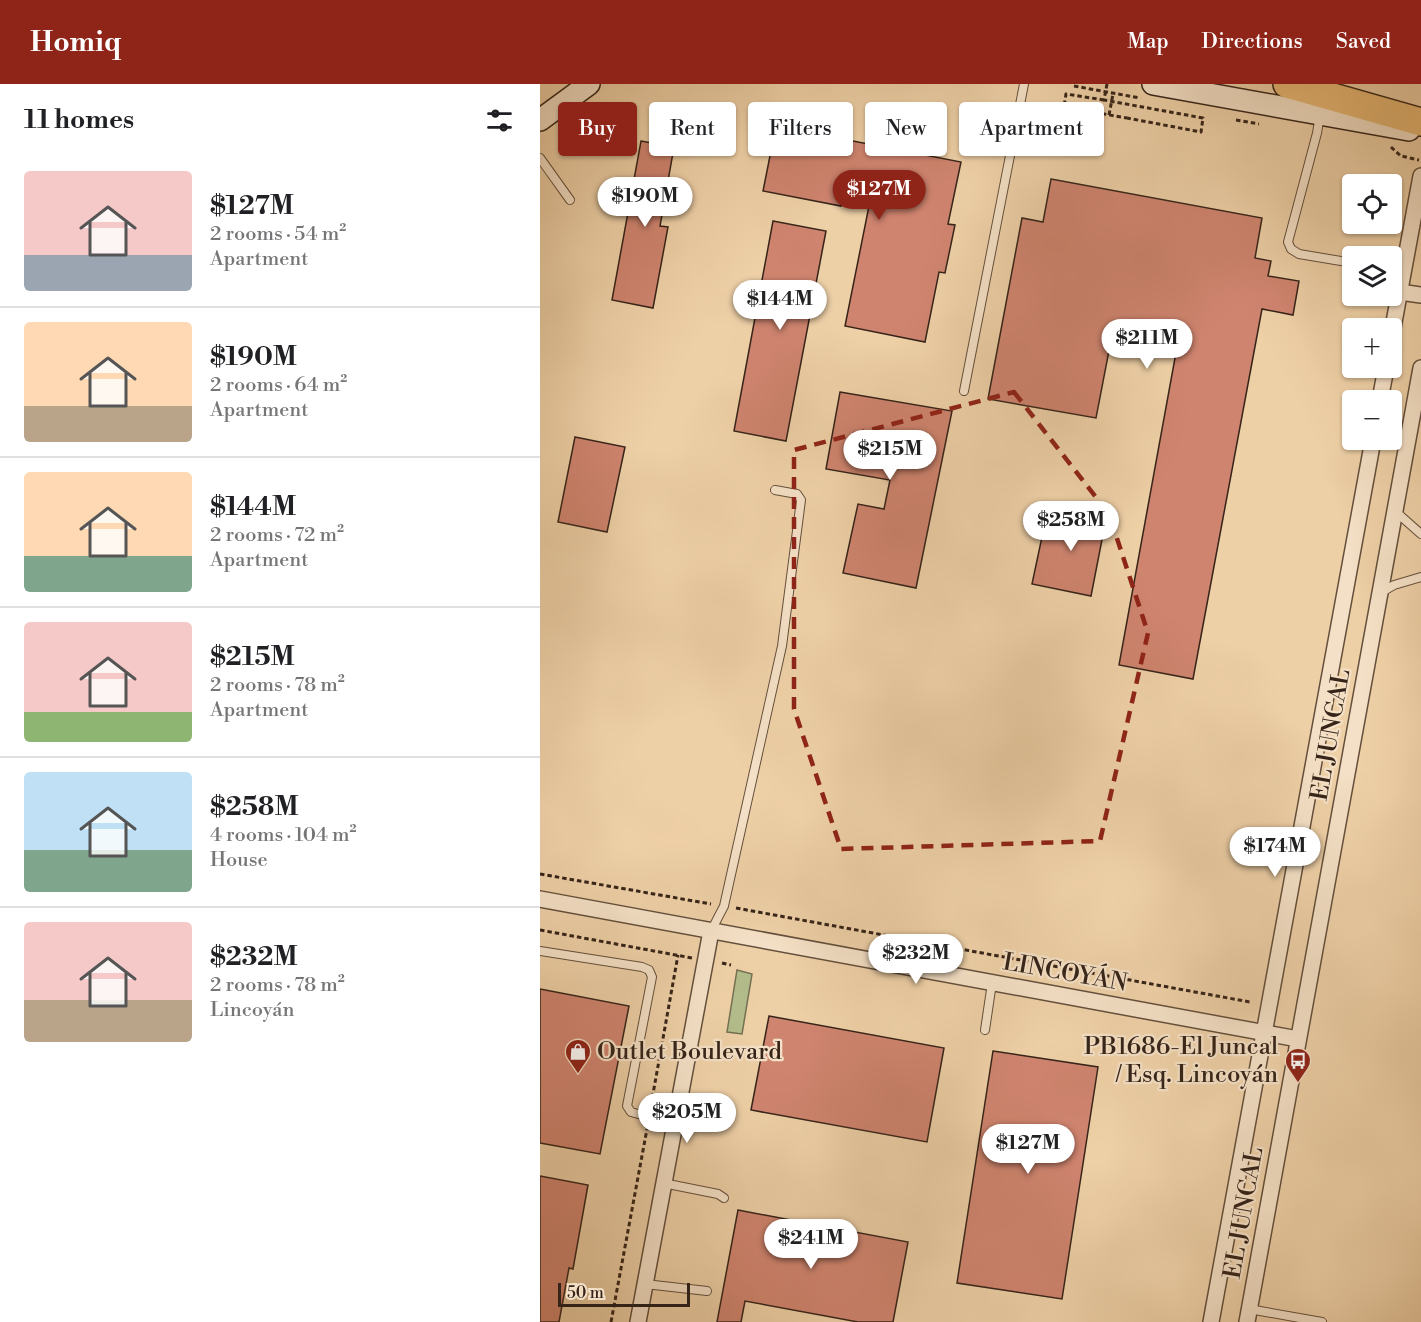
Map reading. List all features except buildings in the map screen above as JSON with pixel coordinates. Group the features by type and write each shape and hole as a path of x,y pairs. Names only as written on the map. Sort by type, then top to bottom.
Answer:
{"highway":[{"path":"1287,84 1421,122"}],"main road":[{"path":"540,120 589,84"},
{"path":"1150,92 1320,114 1421,132"}],"street":[{"path":"1402,281 1421,176"},
{"path":"1402,292 1421,295"},
{"name":"EL JUNCAL","path":"1248,1315 1421,368"},
{"name":"EL JUNCAL","path":"1211,1322 1370,450"},
{"name":"LINCOYÁN","path":"540,899 1298,1039"},
{"path":"638,1322 711,931"}],"lane":[{"path":"964,391 1024,84"},
{"path":"1320,114 1288,242 1291,249 1299,254 1342,261"},
{"path":"540,158 570,200"},
{"path":"711,931 724,906 782,646 801,500 797,494 775,490"},
{"path":"1395,511 1421,534"},
{"path":"1380,593 1394,585 1421,577"},
{"path":"540,951 649,970 652,977 627,1106 630,1112 675,1120"},
{"path":"985,1030 992,982"},
{"path":"663,1183 718,1194 724,1198"},
{"path":"645,1284 707,1291"},
{"path":"1248,1315 1323,1322"}],"path":[{"path":"1104,100 1107,84"},
{"path":"1074,86 1113,93 1150,92"},
{"path":"1109,116 1113,93"},
{"path":"1066,94 1104,100 1203,118 1201,132 1064,107 1066,94"},
{"path":"1401,156 1421,160"},
{"path":"540,874 1250,1002"},
{"path":"540,930 731,965"},
{"path":"611,1322 678,955"}],"highlighted area":[{"path":"1014,392 1109,514 1148,633 1100,841 841,849 794,709 794,450"}],"green space":[{"path":"737,970 752,974 742,1034 727,1032"}],"place":[{"name":"Outlet Boulevard","path":"578,1075"},
{"name":"PB1686-El Juncal / Esq. Lincoyán","path":"1298,1084"}]}
